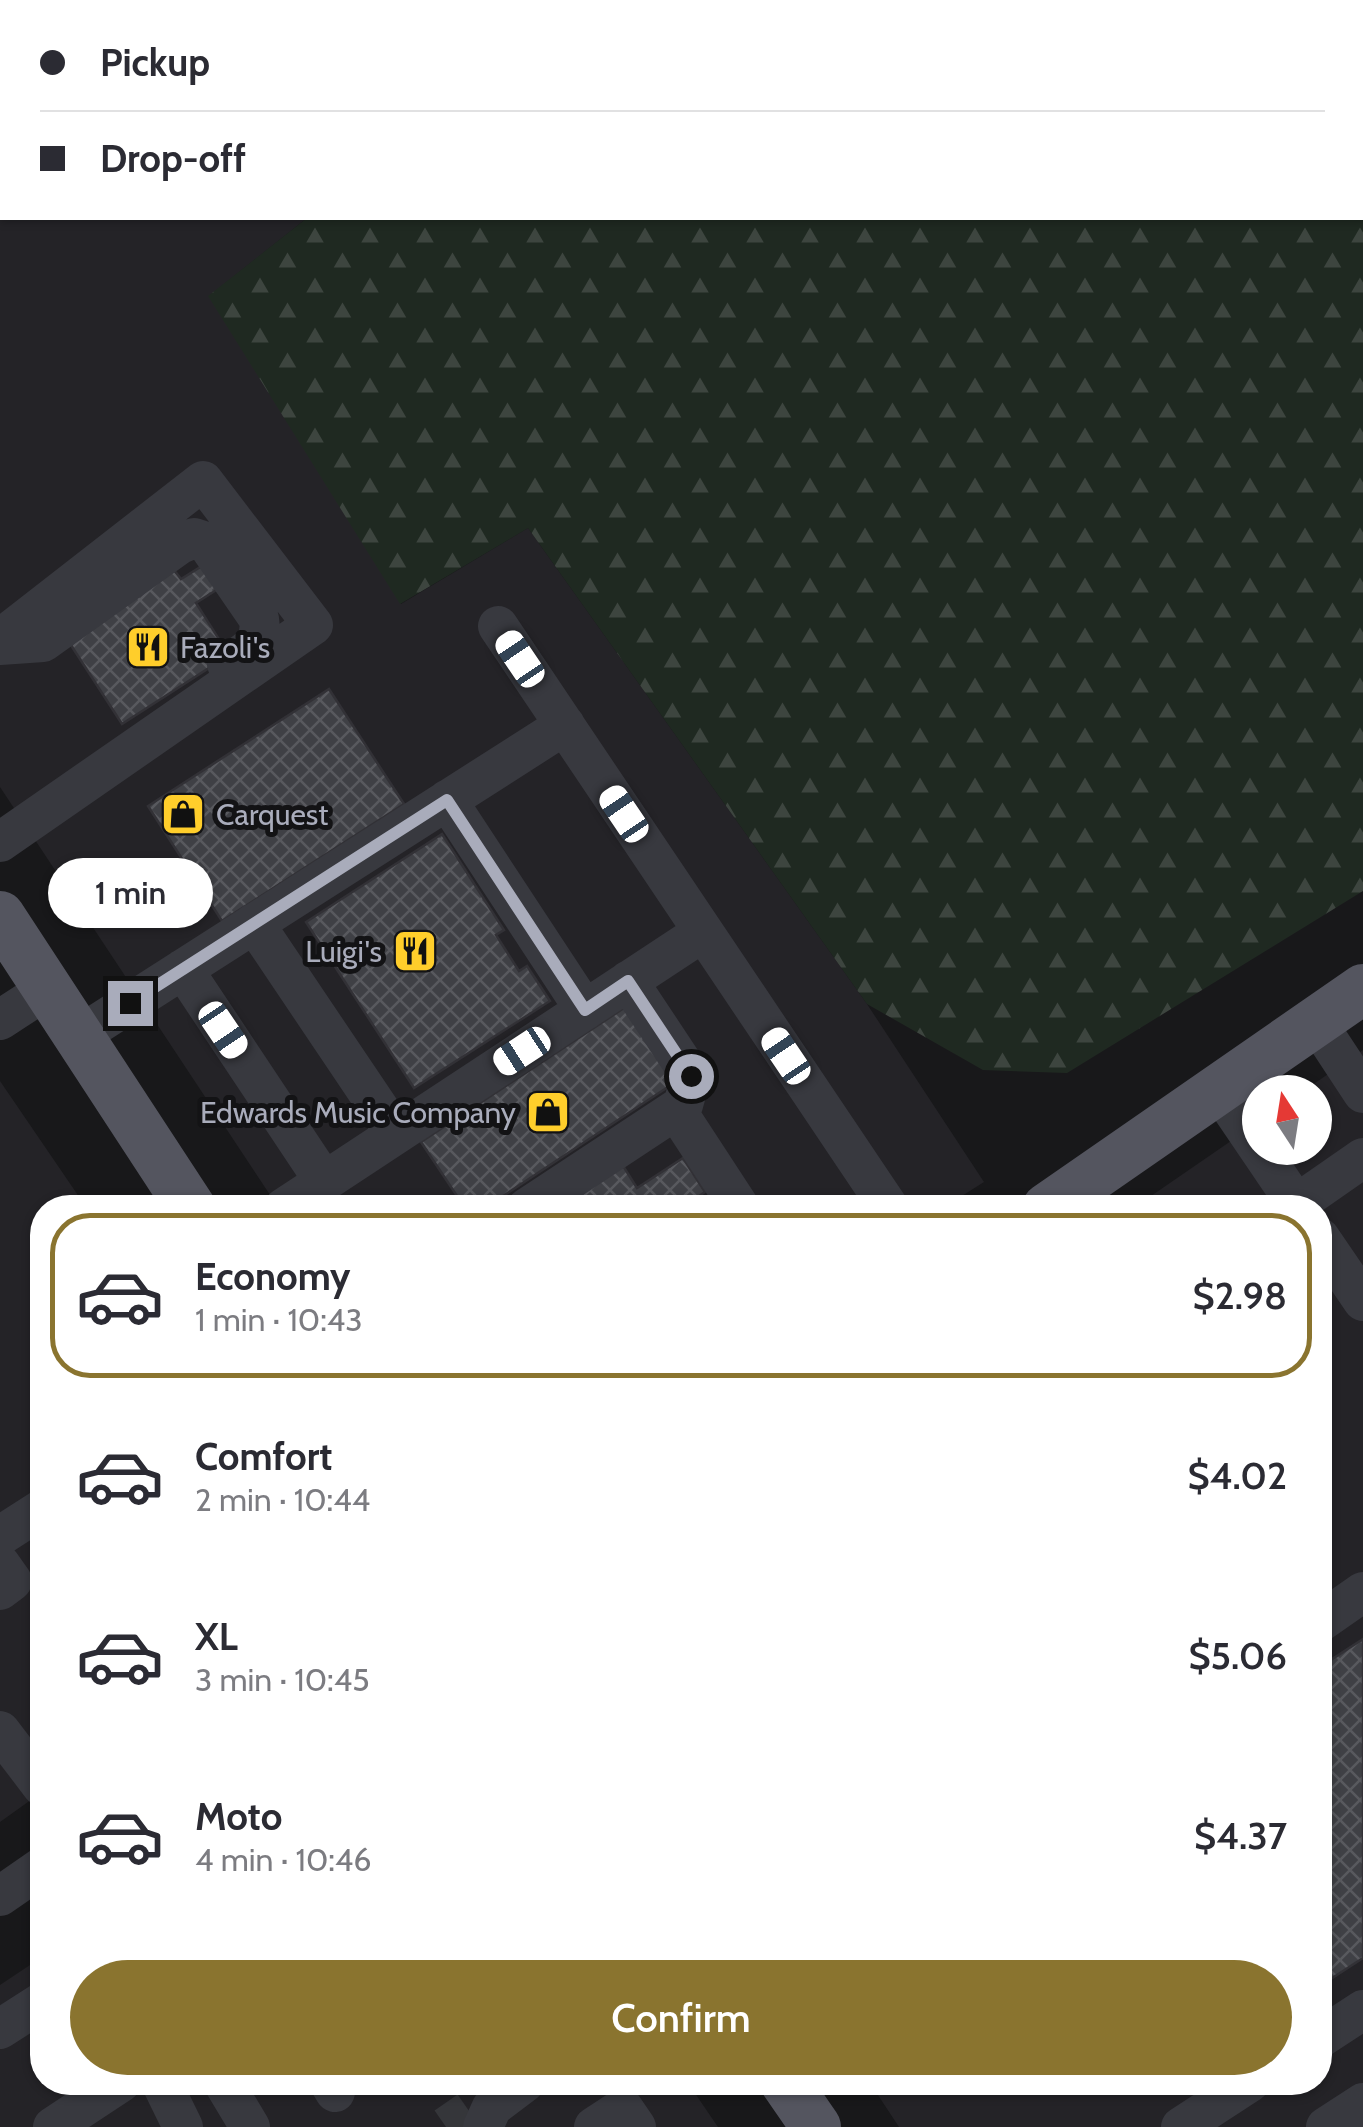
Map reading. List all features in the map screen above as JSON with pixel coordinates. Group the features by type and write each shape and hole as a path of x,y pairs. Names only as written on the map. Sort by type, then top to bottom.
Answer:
{"main road":[{"path":"0,916 181,1195"},
{"path":"1082,1195 1219,1090 1363,988"},
{"path":"794,2095 816,2127"}],"lane":[{"path":"0,642 203,481 313,625 0,842"},
{"path":"0,642 43,642 194,538 206,542 259,619 261,632 256,644 109,742 78,790"},
{"path":"498,626 880,1195"},
{"path":"77,1037 564,725"},
{"path":"447,800 585,1010"},
{"path":"254,924 396,1134"},
{"path":"303,1195 703,932"},
{"path":"182,969 324,1181"},
{"path":"548,1195 684,1105 691,1076 628,981"},
{"path":"0,1020 46,990"},
{"path":"1316,1023 1363,1092"},
{"path":"1219,1090 1289,1195"},
{"path":"676,1110 732,1195"},
{"path":"1311,1195 1363,1158"},
{"path":"1332,1256 1363,1301"},
{"path":"0,1536 30,1516"},
{"path":"0,1564 12,1581 0,1590"},
{"path":"1332,1614 1363,1592"},
{"path":"0,1731 30,1770"},
{"path":"0,2029 30,2010"},
{"path":"1332,2030 1363,2010"},
{"path":"52,2127 101,2095"},
{"path":"167,2095 182,2127"},
{"path":"230,2095 250,2127"},
{"path":"481,2115 508,2095"},
{"path":"1181,2127 1230,2095"},
{"path":"1326,2127 1363,2103"},
{"path":"594,2127 623,2108 636,2127"}],"shaded area":[{"path":"0,220 304,220 209,296 401,604 528,528 867,1004 984,1182 964,1195 270,1195 0,787"},
{"path":"1363,1050 1363,2127 899,2127 878,2095 1332,2095 1332,1195 1152,1195 1242,1133 1242,1165 1332,1165 1332,1075 1327,1075"},
{"path":"0,1081 78,1195 30,1195 30,1801 0,1822"},
{"path":"30,1965 30,2095 696,2095 718,2127 0,2127 0,1985"}],"green space":[{"path":"304,220 1363,220 1363,891 1067,1073 983,1070 867,1004 528,528 400,604 208,296"}],"building":[{"name":"Fazoli's","path":"202,566 218,589 196,603 229,655 122,724 67,639 174,570 181,579"},
{"path":"329,689 404,804 222,921 148,806"},
{"name":"Luigi's","path":"442,834 504,930 496,935 519,971 527,966 550,1001 414,1088 306,922"},
{"name":"Edwards Music Company","path":"624,1008 674,1083 505,1195 456,1195 421,1142"},
{"path":"683,1158 705,1192 569,1195 620,1161 637,1188"},
{"path":"1363,1639 1363,1958 1332,1978 1332,1659"}],"tunnel":[{"path":"446,2127 469,2111"}],"place":[{"name":"Fazoli's","path":"148,647"},
{"name":"Carquest","path":"183,814"},
{"name":"Luigi's","path":"415,951"},
{"name":"Edwards Music Company","path":"548,1112"}],"route":[{"path":"130,1003 447,800 585,1010 628,981 691,1076"}]}
